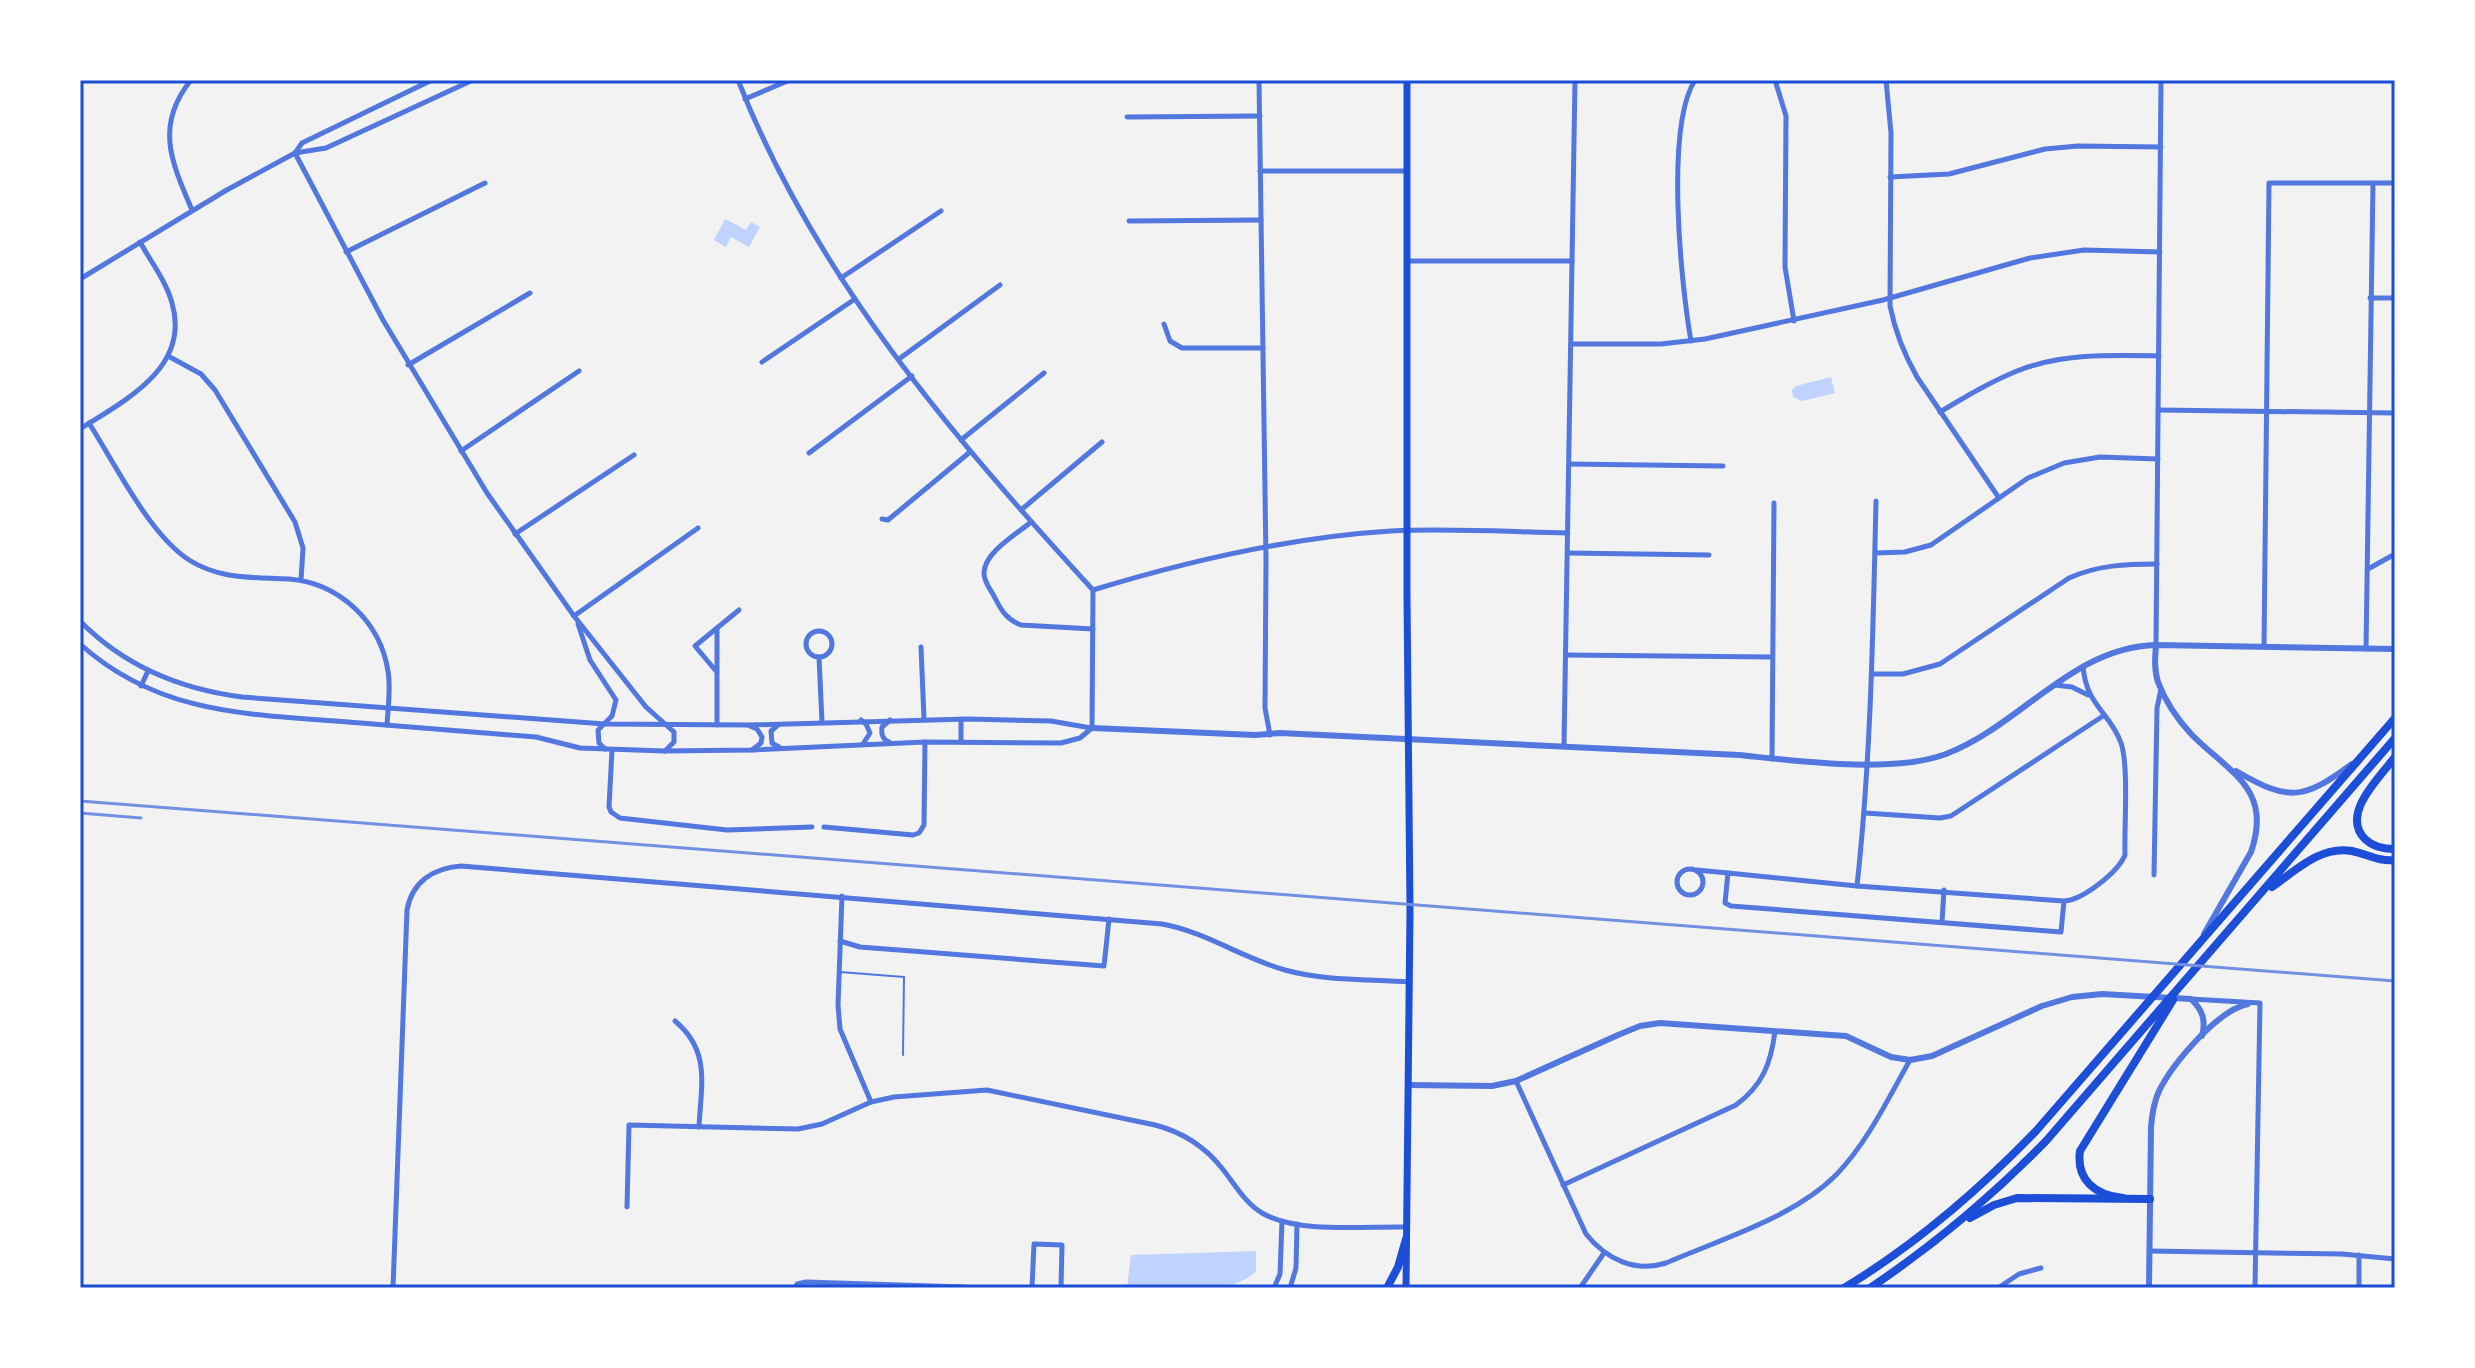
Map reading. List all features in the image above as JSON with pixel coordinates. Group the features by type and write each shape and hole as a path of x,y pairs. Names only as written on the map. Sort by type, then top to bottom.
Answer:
{"highway":[{"path":"1844,1288 1913,1242 1989,1178 2059,1107 2395,718"},
{"path":"2123,1198 2104,1194 2089,1185 2080,1169 2080,1151 2110,1099 2177,992 2395,738"},
{"path":"2395,757 2364,798 2357,815 2365,840 2380,848 2395,849"},
{"path":"2262,894 2304,863 2336,851 2346,850 2377,859 2395,860"},
{"path":"1920,1252 2022,1165 2165,1010"},
{"path":"1870,1288 1982,1210 2006,1200 2028,1197 2150,1199"},
{"path":"1387,1288 1398,1267 1406,1239"}],"main road":[{"path":"1406,1288 1410,982 1407,80"}],"street":[{"path":"191,80 173,112 169,142 172,164 192,210"},
{"path":"295,153 302,143 432,80"},
{"path":"80,279 192,210 295,153 326,148 473,80"},
{"path":"80,644 112,669 141,686 206,709 536,737 568,747 664,751 925,742 1061,743 1080,738 1092,728 1093,590 970,452 855,299 787,188 738,80"},
{"path":"745,99 790,80"},
{"path":"1259,80 1266,549 1265,708 1270,735"},
{"path":"1564,745 1575,80"},
{"path":"1691,341 1683,290 1679,231 1680,125 1687,96 1695,80"},
{"path":"1775,80 1786,116 1785,267 1794,321"},
{"path":"1886,80 1890,100 1890,298 1893,321 1906,358 1999,498"},
{"path":"2161,80 2155,666 2161,688 2190,733 2249,789 2258,813 2255,839 2244,865 2192,954"},
{"path":"1127,117 1260,116"},
{"path":"1890,177 1949,174 2045,149 2078,146 2161,147"},
{"path":"295,153 408,365 515,534 574,616 646,707 674,732 674,742 664,751"},
{"path":"1260,171 1405,171"},
{"path":"346,252 485,183"},
{"path":"2264,648 2269,183 2395,183"},
{"path":"2366,649 2373,183"},
{"path":"841,278 941,211"},
{"path":"1129,221 1261,220"},
{"path":"80,429 144,387 168,356 174,331 173,307 163,280 140,242"},
{"path":"1571,344 1644,345 1691,341 1890,298 2060,252 2160,252"},
{"path":"1409,261 1572,261"},
{"path":"899,359 1000,285"},
{"path":"408,365 530,293"},
{"path":"2370,298 2395,298"},
{"path":"762,362 855,299"},
{"path":"1164,324 1170,341 1182,348 1263,348"},
{"path":"1940,412 1992,382 2041,363 2101,355 2159,356"},
{"path":"168,356 201,374 215,390 295,522 303,548 301,580"},
{"path":"461,451 579,371"},
{"path":"961,440 1044,373"},
{"path":"809,453 912,376"},
{"path":"2158,410 2395,413"},
{"path":"89,423 155,526 187,558 228,577 301,580 342,596 374,629 385,656 389,674 387,725"},
{"path":"1021,510 1102,442"},
{"path":"882,519 888,520 970,452"},
{"path":"515,534 634,455"},
{"path":"1875,553 1905,552 1931,545 2028,478 2064,463 2100,457 2158,459"},
{"path":"1569,464 1723,466"},
{"path":"1857,886 1865,813 1873,674 1876,501"},
{"path":"1772,759 1774,503"},
{"path":"1031,522 990,557 986,565 986,581 1001,610 1021,625 1093,629"},
{"path":"574,616 698,528"},
{"path":"1093,590 1266,549 1360,534 1407,531 1568,533"},
{"path":"1568,553 1709,555"},
{"path":"2367,570 2395,554"},
{"path":"1873,674 1903,674 1940,664 2069,578 2085,571 2100,567 2157,564"},
{"path":"717,672 695,646 739,610"},
{"path":"574,616 590,660 616,700 614,712 597,735 599,743 608,749"},
{"path":"80,621 109,647 148,671 209,693 388,708 605,724 749,725 924,719 1051,721 1092,728 1564,745 1868,763 1907,763 1949,753 2083,666 2117,650 2156,645 2395,649"},
{"path":"717,628 717,725"},
{"path":"820,631 828,634 832,642 830,650 819,657 809,651 806,643 809,636 820,631"},
{"path":"921,647 924,719"},
{"path":"1566,655 1771,657"},
{"path":"819,657 822,722"},
{"path":"1696,870 1702,877 1702,885 1694,894 1686,894 1677,885 1678,876 1684,870 1696,870 1857,886 2064,901 2085,894 2121,864 2125,855 2124,755 2119,737 2089,696 2083,666"},
{"path":"141,686 148,671"},
{"path":"2055,685 2072,687 2089,696"},
{"path":"2154,875 2157,708 2161,688"},
{"path":"1865,813 1951,816 2103,716"},
{"path":"961,719 961,742"},
{"path":"861,720 870,733 862,745"},
{"path":"891,720 882,727 881,732 882,737 892,743"},
{"path":"782,749 772,743 770,737 771,731 783,724"},
{"path":"749,725 757,729 762,737 761,743 751,750"},
{"path":"824,827 919,833 924,825 925,742"},
{"path":"608,749 609,807 620,818 727,830 812,827"},
{"path":"2229,768 2265,786 2296,793 2317,788 2361,757"},
{"path":"393,1288 407,910 412,892 427,876 438,870 461,866 1162,924 1193,931 1273,966 1300,974 1410,982"},
{"path":"1728,873 1727,905 2061,932 2064,901"},
{"path":"1942,922 1944,890"},
{"path":"842,896 840,1029 871,1102"},
{"path":"840,941 860,947 1104,966 1109,919"},
{"path":"1408,1085 1492,1086 1516,1081 1640,1026 1682,1023 1846,1036 1891,1057 1910,1060 1932,1056 2042,1006 2072,997 2102,994 2248,1004"},
{"path":"2191,999 2204,1019 2202,1036"},
{"path":"2149,1288 2151,1127 2155,1102 2166,1079 2221,1016 2238,1006 2260,1003 2255,1288"},
{"path":"675,1021 692,1038 701,1058 699,1127"},
{"path":"1563,1185 1736,1105 1764,1077 1772,1058 1775,1031"},
{"path":"1516,1081 1586,1234 1604,1253 1637,1266 1660,1265 1809,1198 1850,1159 1910,1060"},
{"path":"627,1207 629,1125 798,1129 822,1124 871,1102 904,1095 987,1090 1168,1128 1190,1139 1212,1156 1254,1208 1282,1221 1406,1227"},
{"path":"1274,1288 1280,1274 1282,1221"},
{"path":"1290,1288 1296,1268 1297,1224"},
{"path":"1032,1288 1034,1244 1062,1245 1061,1288"},
{"path":"2149,1251 2359,1255 2395,1259"},
{"path":"1580,1288 1604,1253"},
{"path":"2359,1255 2359,1288"},
{"path":"1998,1288 2019,1274 2041,1268"},
{"path":"795,1288 797,1284 806,1282 964,1287"}],"lane":[{"path":"839,972 904,977 903,1055"}],"water":[{"path":"725,219 746,230 751,222 760,227 749,247 731,237 726,247 714,240"},
{"path":"1831,377 1835,393 1802,401 1793,397 1792,390 1796,386"},
{"path":"1256,1251 1256,1271 1230,1285 1196,1290 1127,1288 1131,1255"}],"railway":[{"path":"80,801 2395,981"},
{"path":"80,813 141,818"}]}
